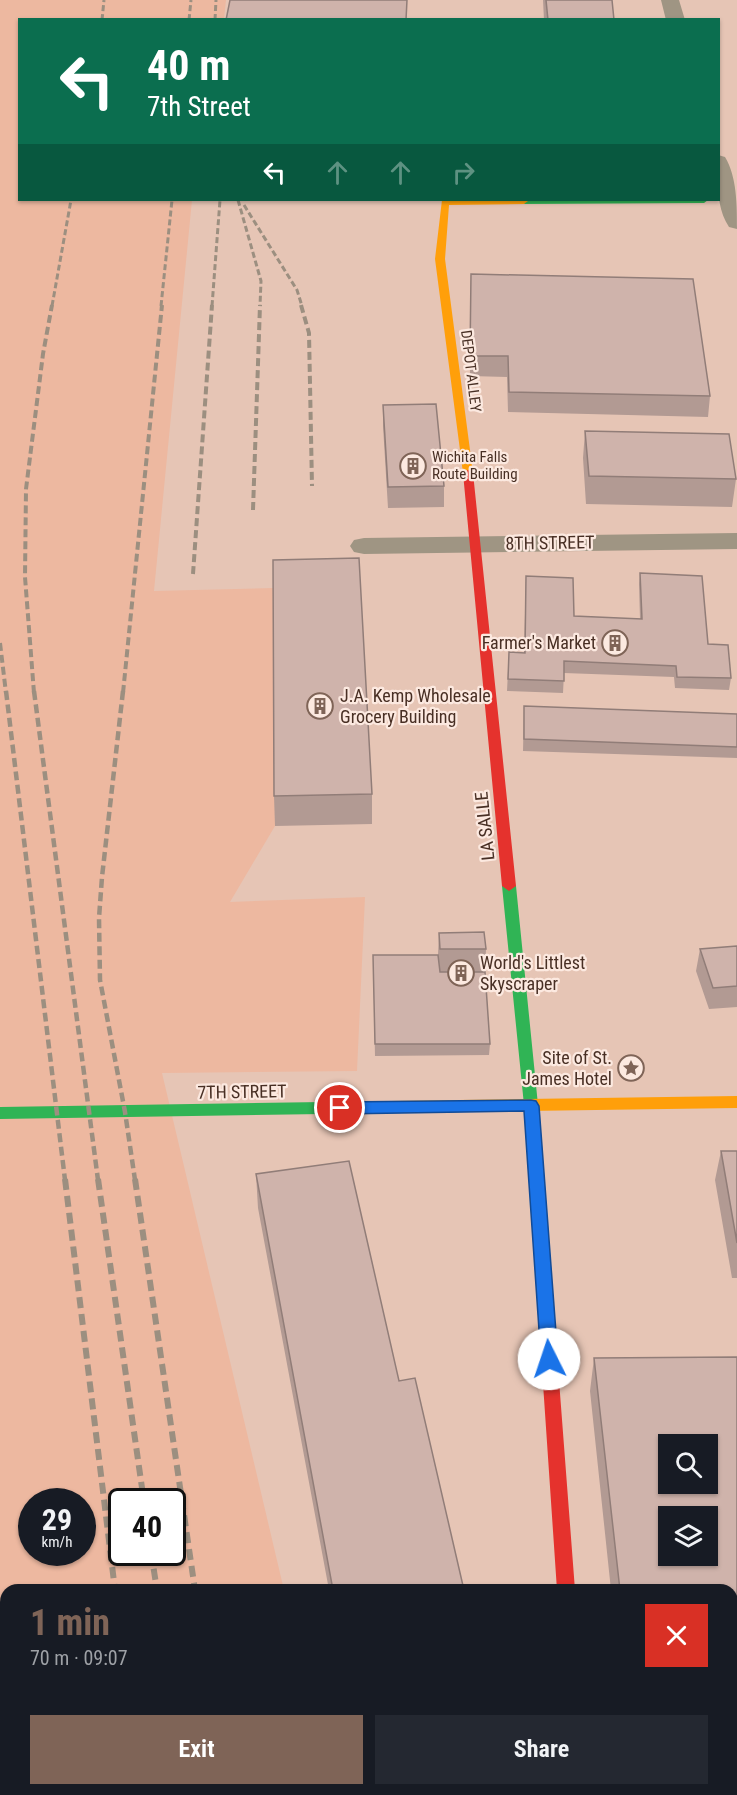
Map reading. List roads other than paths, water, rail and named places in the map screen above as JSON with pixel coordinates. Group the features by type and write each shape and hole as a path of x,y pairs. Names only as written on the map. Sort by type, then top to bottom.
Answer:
{"street":[{"path":"670,0 675,18"},
{"path":"720,169 737,222"},
{"name":"DEPOT ALLEY","path":"475,544 440,259 445,202 574,201"},
{"name":"8TH STREET","path":"364,546 737,541"},
{"name":"LA SALLE","path":"475,544 531,1106 566,1584"},
{"name":"7TH STREET","path":"0,1113 737,1102"}],"railway":[{"path":"102,18 104,0"},
{"path":"189,18 191,0"},
{"path":"215,18 216,0"},
{"path":"52,306 71,201"},
{"path":"161,306 172,201"},
{"path":"212,306 220,201"},
{"path":"238,201 261,281 260,306"},
{"path":"244,205 297,290 302,306"},
{"path":"34,693 25,577 26,489 43,354 52,305"},
{"path":"123,693 162,305"},
{"path":"193,574 212,305"},
{"path":"253,510 260,305"},
{"path":"301,305 309,333 312,486"},
{"path":"0,643 6,693"},
{"path":"6,691 65,1180"},
{"path":"34,691 98,1180"},
{"path":"123,691 102,877 99,918 100,980 125,1112 135,1180"},
{"path":"65,1179 114,1584"},
{"path":"98,1179 142,1488"},
{"path":"135,1179 194,1584"},
{"path":"153,1566 156,1584"}],"place":[{"name":"Wichita Falls Route Building","path":"413,466"},
{"name":"Farmer's Market","path":"615,643"},
{"name":"J.A. Kemp Wholesale Grocery Building","path":"320,706"},
{"name":"World's Littlest Skyscraper","path":"461,973"},
{"name":"Site of St. James Hotel","path":"631,1068"}]}
